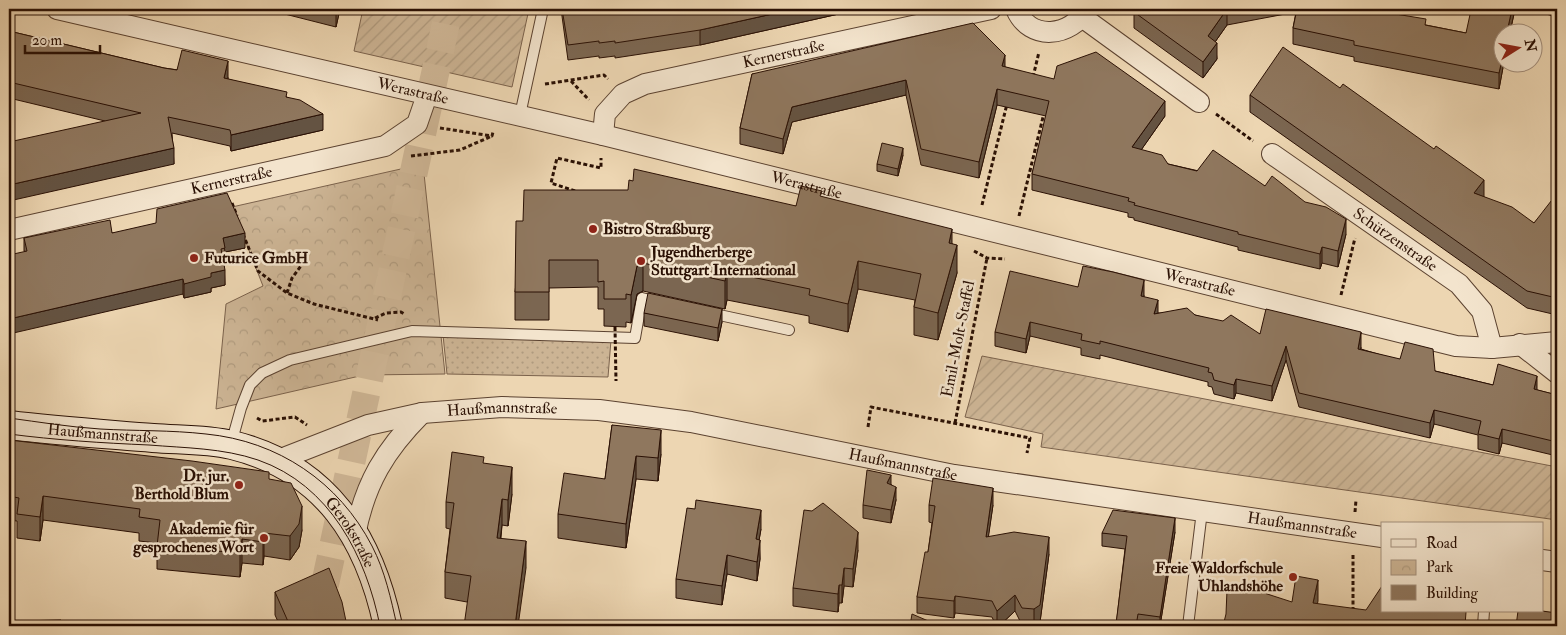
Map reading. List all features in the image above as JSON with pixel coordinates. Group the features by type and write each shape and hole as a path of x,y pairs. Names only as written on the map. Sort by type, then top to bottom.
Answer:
{"street":[{"name":"Werastraße","path":"57,9 520,115 1456,346 1492,348 1557,342"},
{"name":"Kernerstraße","path":"603,135 605,114 623,94 645,84 991,9"},
{"path":"1016,9 1025,22 1044,32 1059,32 1072,26 1084,13 1199,102"},
{"name":"Kernerstraße","path":"9,230 385,146 417,124 427,95"},
{"name":"Schützenstraße","path":"1272,154 1459,284 1482,311 1492,348"},
{"path":"1520,344 1557,373"},
{"name":"Haußmannstraße","path":"9,425 230,445 280,462 286,457 344,433 368,425 422,413 502,407 599,410 691,422 954,475 1381,537"},
{"path":"355,535 362,505 376,471 398,438 422,413"},
{"name":"Gerokstraße","path":"280,462 305,478 334,504 355,535 373,571 388,626"},
{"path":"1544,560 1557,562"}],"lane":[{"path":"520,115 543,9"},
{"path":"230,445 250,385 262,374 290,360 412,331 635,338 642,298 669,304"},
{"path":"697,310 789,330"},
{"path":"1188,626 1202,511"},
{"path":"1483,626 1484,612"}],"path":[{"path":"1023,76 1042,80"},
{"path":"986,189 1007,102"},
{"path":"1199,102 1272,154"},
{"path":"1024,198 1044,112"},
{"path":"385,146 410,156 460,150 492,136"},
{"path":"578,192 551,183 557,158 601,168"},
{"path":"224,182 239,224"},
{"path":"1336,316 1361,216"},
{"path":"242,232 258,271 287,293 314,304 375,318 386,324 389,337"},
{"name":"Emil-Molt-Staffel","path":"954,424 987,258"},
{"path":"287,293 292,278 303,263"},
{"path":"615,327 616,381"},
{"name":"Emil-Molt-Staffel","path":"868,426 872,407 1030,438 1027,453"},
{"path":"1352,618 1354,563"}],"green space":[{"path":"363,9 529,9 512,87 354,51"},
{"path":"423,164 445,374 364,375 216,409 226,304 263,286 232,207"},
{"path":"443,335 611,340 608,377 447,374"},
{"path":"982,356 1557,467 1557,520 1041,447 1043,434 965,417"}],"building":[{"path":"562,9 795,9 700,30 615,43 615,41 599,43 599,41 568,45"},
{"path":"1134,9 1227,9 1208,36 1217,43 1203,62 1134,12"},
{"path":"1297,9 1365,9 1426,19 1425,25 1466,33 1471,10 1482,12 1483,9 1512,9 1509,22 1494,22 1494,72 1499,73 1354,45 1354,41 1293,28"},
{"path":"973,23 1005,55 1002,66 1054,79 1057,66 1096,52 1165,101 1132,147 1162,155 1168,164 1197,171 1213,150 1265,186 1272,176 1305,202 1326,207 1346,219 1338,251 1322,247 1320,254 1238,234 1238,232 1134,205 1135,203 1128,201 1129,198 1032,174 1049,101 997,89 979,162 921,149 906,80 792,107 783,139 740,128 752,74"},
{"path":"9,31 177,70 182,50 228,61 224,78 287,92 286,97 300,100 323,114 231,135 230,130 168,117 174,148 9,185 9,142 141,113 9,82"},
{"path":"1283,47 1340,88 1343,84 1434,149 1436,146 1484,180 1474,193 1512,207 1534,223 1555,196 1557,198 1557,298 1527,291 1250,95"},
{"path":"882,143 903,148 898,169 877,164"},
{"path":"634,169 796,206 801,186 822,191 820,196 952,229 949,243 957,245 938,313 914,307 921,274 858,261 848,304 809,295 810,289 727,272 725,281 643,263 637,266 631,295 626,294 626,299 604,299 604,281 598,282 598,260 549,260 549,292 515,292 516,221 523,221 524,190 628,190 629,180 633,181"},
{"path":"227,193 245,233 223,238 225,248 221,249 225,270 211,273 211,277 184,284 183,279 9,319 9,255 27,251 24,238 110,220 112,233 156,223 157,209"},
{"path":"1083,266 1144,280 1141,296 1158,300 1154,314 1187,308 1195,315 1223,321 1231,315 1260,334 1266,309 1361,332 1358,349 1400,359 1405,342 1433,349 1435,371 1493,385 1498,364 1537,376 1534,389 1557,395 1557,442 1502,429 1499,439 1478,434 1481,421 1434,410 1430,423 1299,393 1286,346 1272,386 1236,379 1234,385 1214,380 1212,373 1208,372 1209,368 1100,341 1100,344 1081,340 1082,334 1030,322 1026,339 995,332 1010,271 1078,287"},
{"path":"648,293 722,309 718,328 644,313"},
{"path":"612,425 661,430 658,458 636,456 626,524 558,514 564,473 605,479"},
{"path":"9,440 192,461 269,472 269,479 291,483 302,506 299,524 290,536 264,533 263,542 242,539 240,553 157,546 160,520 139,517 140,509 43,496 40,517 17,514 19,498 9,496"},
{"path":"452,452 484,457 483,463 512,467 508,500 502,499 497,538 526,541 515,626 464,626 471,576 445,572 454,503 446,502"},
{"path":"867,470 891,475 887,483 896,487 891,510 863,505"},
{"path":"933,478 993,488 986,537 1014,532 1049,537 1040,605 1034,609 1022,608 1015,595 997,611 992,601 955,596 954,601 917,597 925,552 928,552 935,506 929,505"},
{"path":"696,500 761,510 756,539 760,540 757,562 727,555 722,586 676,579 687,508 695,509"},
{"path":"823,503 858,532 853,569 844,568 842,585 839,585 838,594 793,588 804,510 812,511"},
{"path":"1113,510 1175,518 1160,617 1138,614 1136,626 1116,624 1127,536 1102,533"},
{"path":"329,568 342,602 347,626 308,626 310,621 290,626 275,592"},
{"path":"1296,576 1318,580 1313,603 1366,610 1381,588 1381,612 1466,612 1465,626 1223,626 1226,614 1227,590 1261,592 1292,602"},
{"path":"1518,612 1557,613 1557,626 1516,626"},
{"path":"912,614 940,626 910,626"},
{"path":"61,620 62,626 17,626 17,621"}],"tunnel":[{"path":"316,626 449,9"}],"tram line":[{"path":"9,418 88,428 206,434 258,445 281,456 304,469 324,484 342,502 358,523 381,565 397,626"},
{"path":"9,434 218,451 245,456 283,471 325,505 341,526 365,574 380,626"}],"place":[{"name":"Bistro Straßburg","path":"593,229"},
{"name":"Futurice GmbH","path":"194,258"},
{"name":"Jugendherberge Stuttgart International","path":"641,261"},
{"name":"Dr. jur. Berthold Blum","path":"239,485"},
{"name":"Akademie für gesprochenes Wort","path":"264,538"},
{"name":"Freie Waldorfschule Uhlandshöhe","path":"1293,577"}]}
